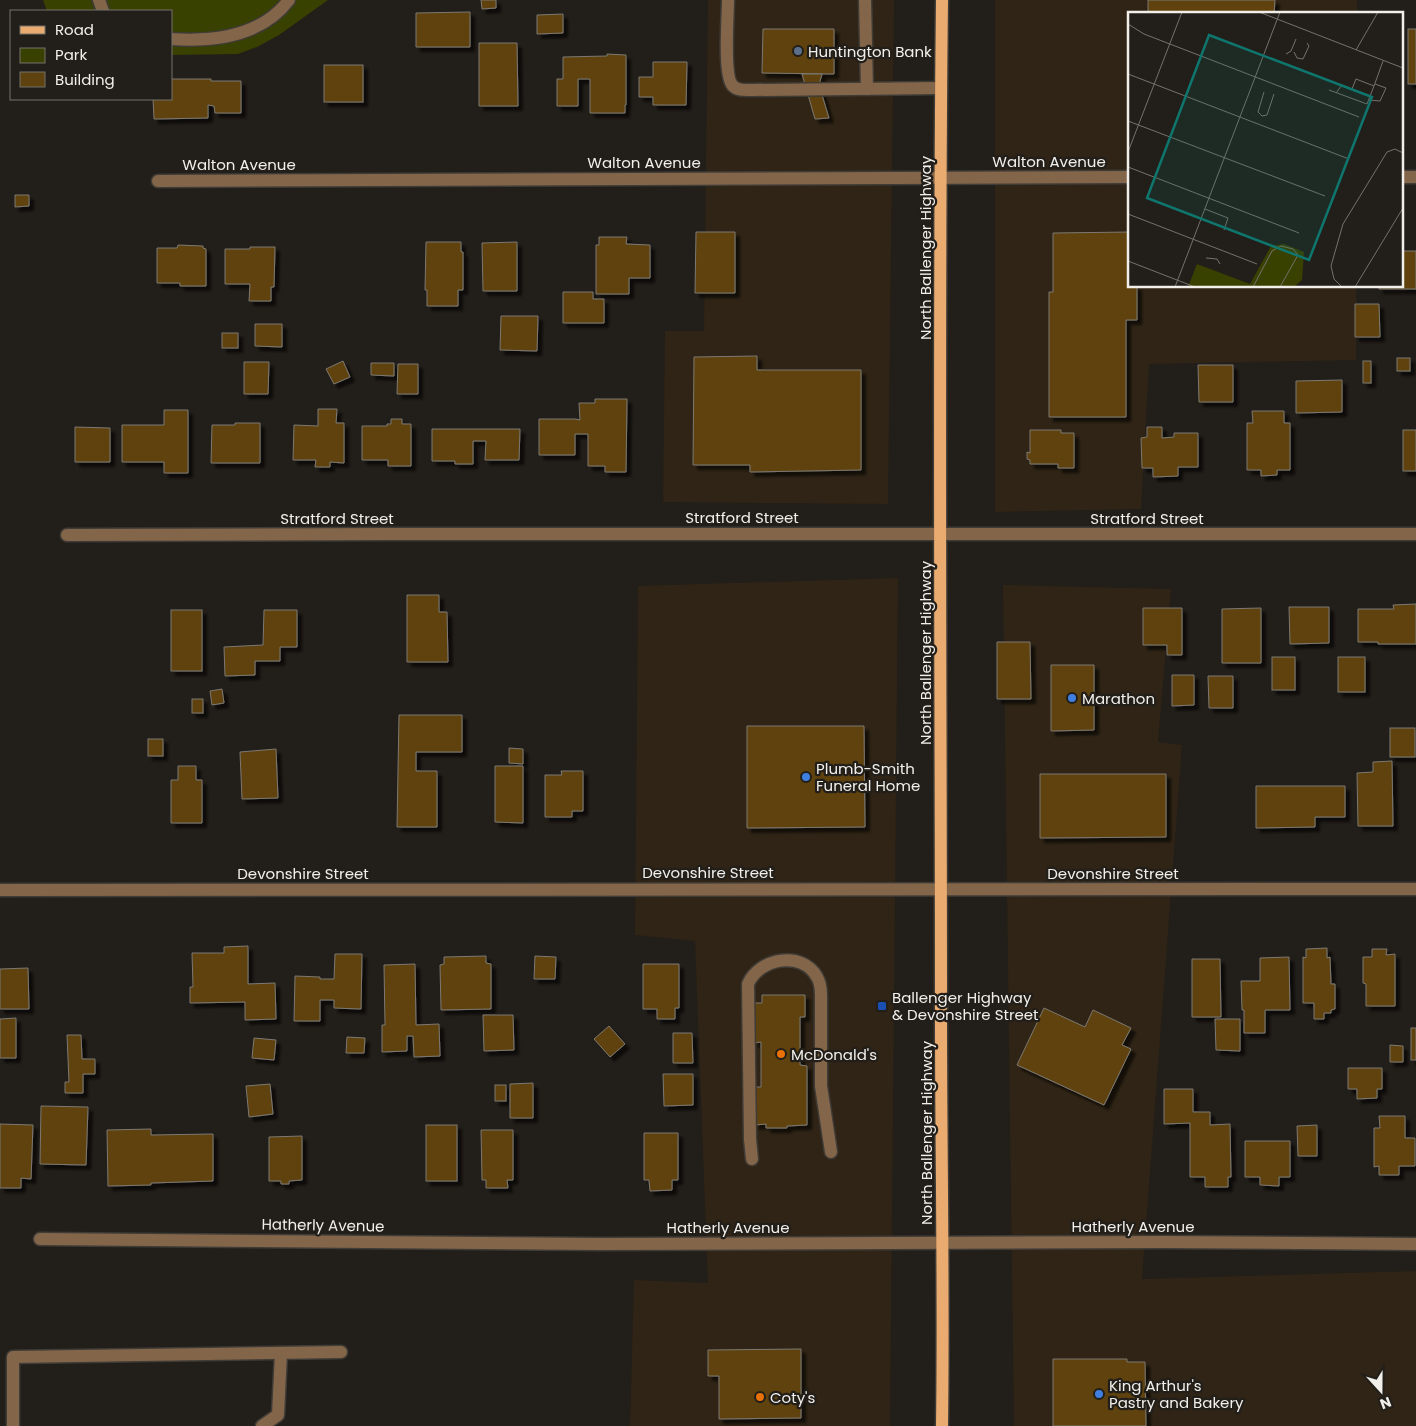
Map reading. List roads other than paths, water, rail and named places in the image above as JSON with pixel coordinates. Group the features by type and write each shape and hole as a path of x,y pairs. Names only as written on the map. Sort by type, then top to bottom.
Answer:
{"main road":[{"name":"North Ballenger Highway","path":"942,0 942,1426"}],"street":[{"path":"172,39 206,39 246,32 271,19 289,0"},
{"path":"728,0 727,69 730,82 737,89 941,88"},
{"path":"865,0 866,89"},
{"name":"Walton Avenue","path":"158,180 1128,177"},
{"name":"Stratford Street","path":"67,535 1416,534"},
{"name":"Devonshire Street","path":"0,890 1416,889"},
{"path":"752,1159 749,1121 748,984 754,973 759,969 781,960 796,961 809,967 819,981 821,996 821,1086 831,1152"},
{"name":"Hatherly Avenue","path":"40,1239 602,1244 1416,1244"},
{"path":"13,1426 6,1398 12,1357 341,1352"},
{"path":"262,1426 278,1415 281,1353"}],"place":[{"name":"Huntington Bank","path":"798,51"},
{"name":"Marathon","path":"1072,698"},
{"name":"Plumb-Smith Funeral Home","path":"806,777"},
{"name":"Ballenger Highway & Devonshire Street","path":"882,1006"},
{"name":"McDonald's","path":"781,1054"},
{"name":"King Arthur's Pastry and Bakery","path":"1099,1394"},
{"name":"Coty's","path":"760,1397"}]}
